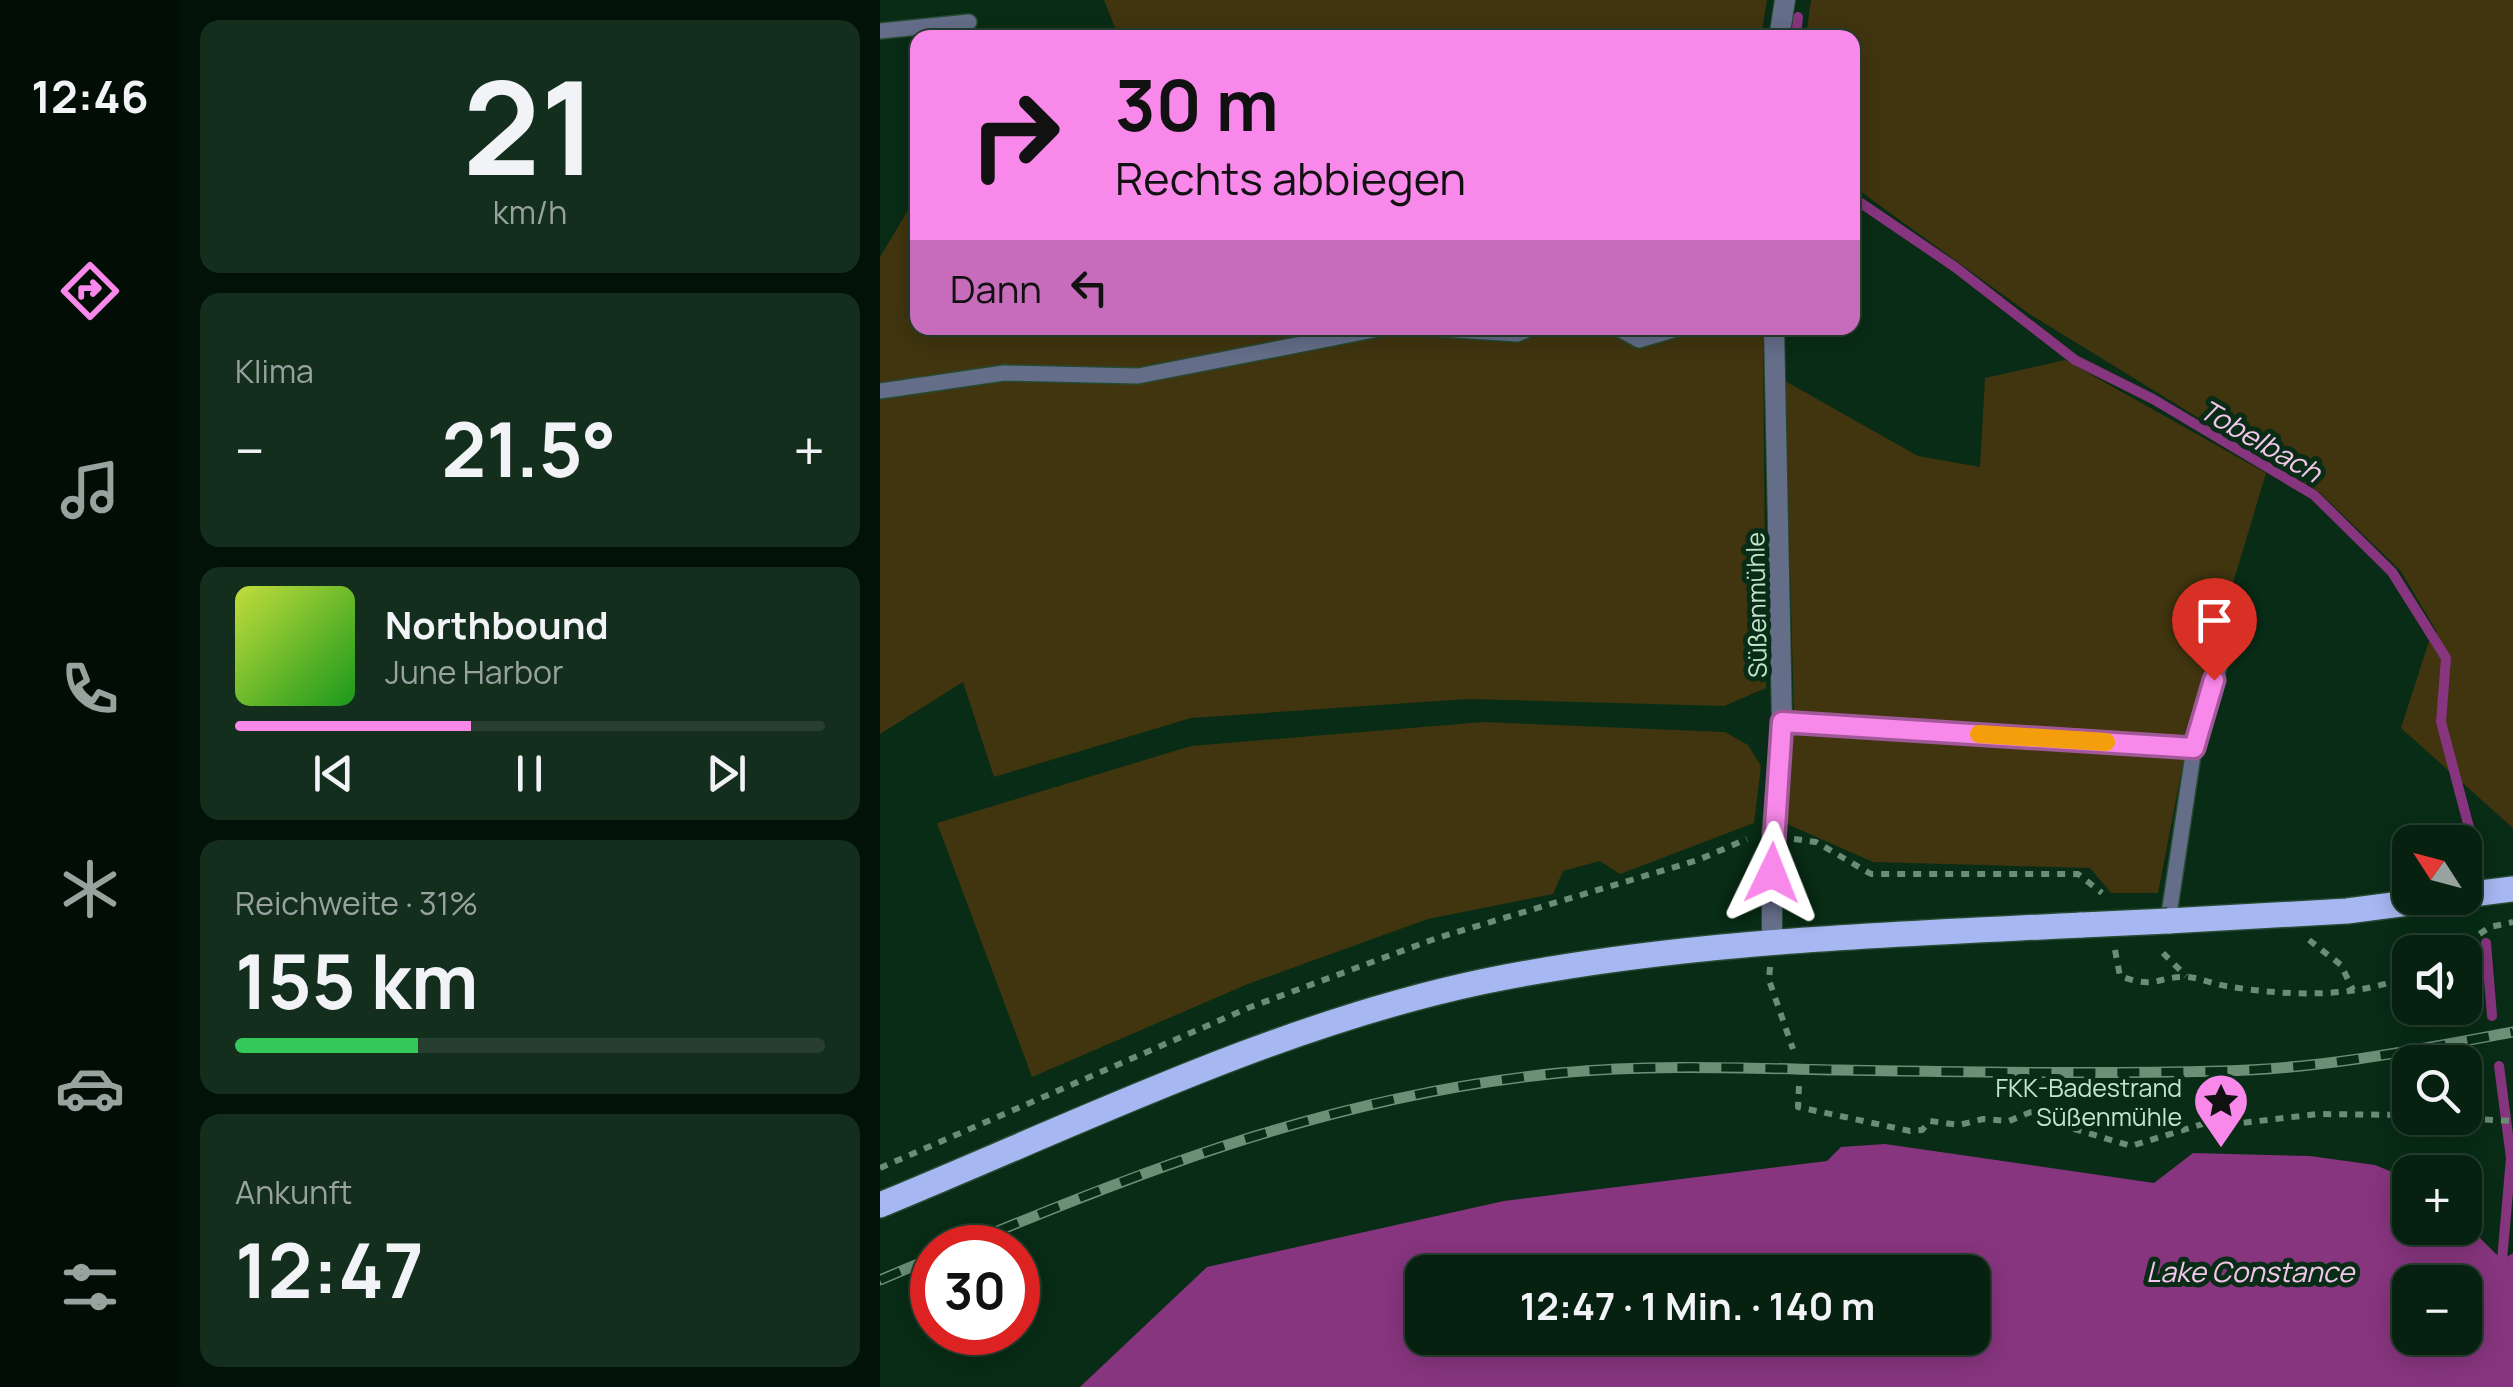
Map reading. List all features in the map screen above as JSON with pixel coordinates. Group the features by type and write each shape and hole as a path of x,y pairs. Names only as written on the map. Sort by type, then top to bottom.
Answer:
{"main road":[{"path":"2482,893 2513,888"},
{"path":"880,1205 1230,1061 1374,1011 1478,983 1573,965 1772,941 2347,911 2392,905"}],"street":[{"path":"1779,30 1785,0"},
{"name":"Süßenmühle","path":"1772,941 1772,836 1782,722 1774,335"}],"lane":[{"path":"880,31 969,22"},
{"path":"880,392 1004,373 1138,376 1348,335"},
{"path":"1630,335 1639,340 1656,335"},
{"path":"2168,921 2194,748 2236,612"},
{"path":"1782,722 2194,748"}],"path":[{"path":"880,1168 1248,1008 1437,938 1698,860 1742,840 1772,836 1816,842 1870,874 2078,874 2102,893"},
{"path":"2478,935 2490,927 2513,922"},
{"path":"1772,941 1769,980 1792,1049"},
{"path":"2114,949 2120,976 2148,986 2188,977 2225,986 2288,992 2380,988 2392,983"},
{"path":"2163,953 2188,977"},
{"path":"1799,1086 1798,1107 1910,1131 1922,1130 1930,1121 1959,1125 1983,1119 2009,1121 2031,1112 2060,1110 2070,1116 2071,1128 2131,1146 2206,1123 2233,1124 2318,1114 2392,1115"},
{"path":"2482,1119 2513,1121"}],"shaded area":[{"path":"1104,0 1767,0 1762,30 1116,30"},
{"path":"1811,0 2513,0 2513,828 2401,728 2429,641 2437,632 2400,570 2319,492 2031,315 1860,191 1860,30 1807,30"},
{"path":"910,207 910,335 1763,335 1766,688 1724,706 1467,699 1191,718 994,777 963,682 880,734 880,257"},
{"path":"2065,360 2266,473 2190,727 2158,893 2111,893 2090,868 1873,862 1787,824 1794,718 1785,381 1918,456 1980,467 1985,378"},
{"path":"1484,722 1725,732 1748,745 1761,766 1754,823 1620,874 1600,861 1563,871 1553,894 1428,919 1248,984 1032,1077 937,823 1191,746"}],"water":[{"name":"Lake Constance","path":"1885,1144 2154,1183 2193,1153 2310,1156 2375,1165 2392,1172 2392,1245 2482,1245 2482,1240 2502,1260 2513,1253 2513,1387 1080,1387 1207,1267 1504,1201 1827,1161 1841,1147"}],"waterway":[{"name":"Tobelbach","path":"1797,30 1798,17"},
{"name":"Tobelbach","path":"1860,202 1955,267 2075,360 2153,399 2314,495 2392,572 2446,658 2441,722 2468,825"},
{"name":"Tobelbach","path":"2486,943 2492,1016"},
{"name":"Tobelbach","path":"2499,1066 2511,1158 2502,1260"}],"railway":[{"path":"1014,1225 1251,1137 1325,1116 1479,1083 1594,1070 1664,1068 2030,1072 2258,1069 2368,1058 2513,1032"},
{"path":"880,1280 910,1267"}],"slow traffic":[{"path":"1979,734 2106,742"}],"place":[{"name":"FKK-Badestrand Süßenmühle","path":"2221,1150"}],"route":[{"path":"1772,873 1782,722 2194,748 2214,680"}]}
